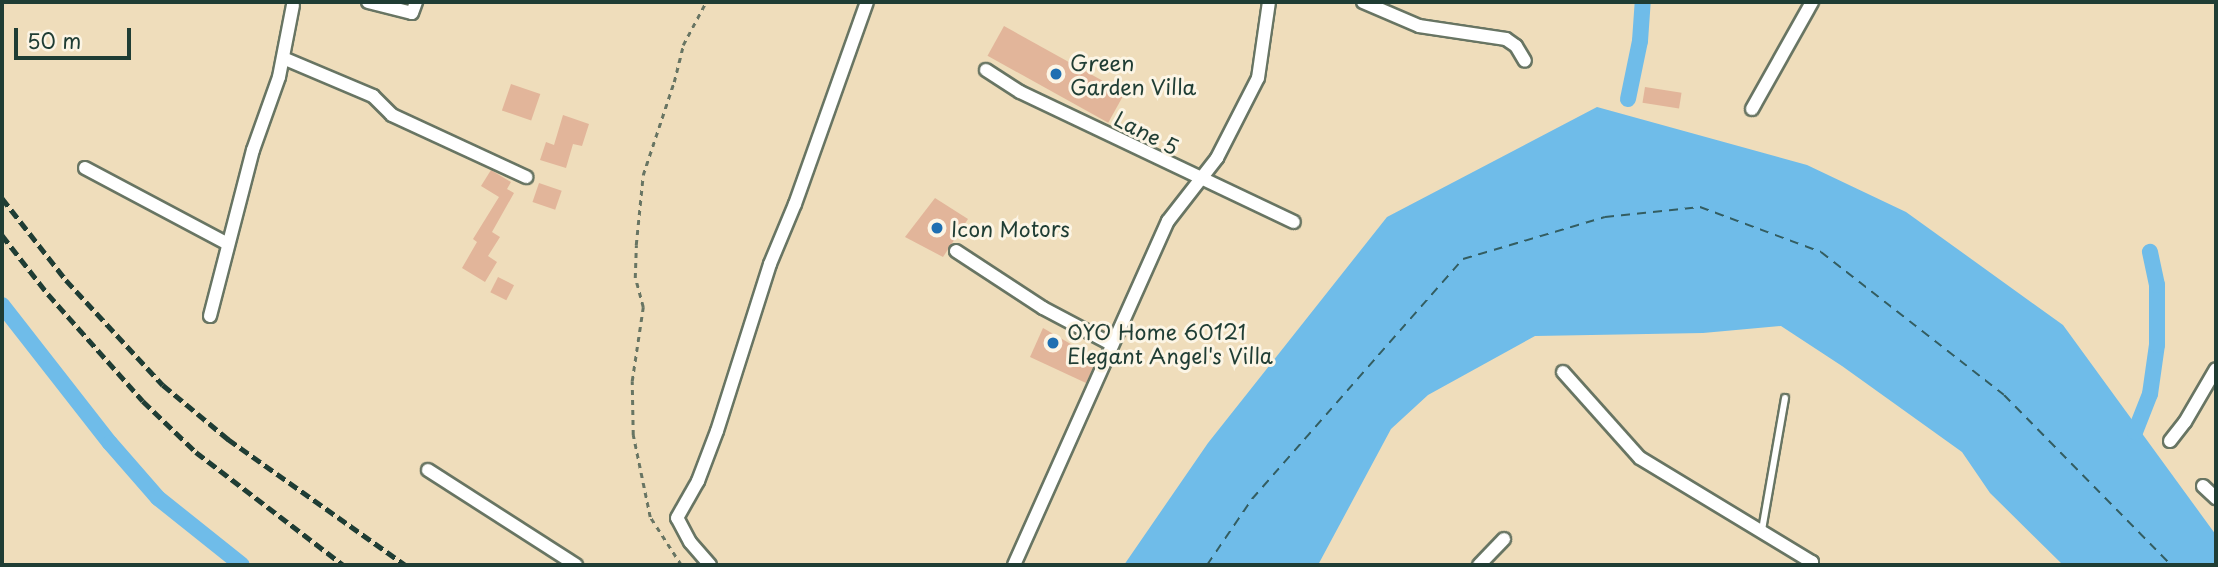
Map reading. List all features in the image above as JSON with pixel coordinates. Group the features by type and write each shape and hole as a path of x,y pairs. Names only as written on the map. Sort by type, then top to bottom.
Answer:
{"street":[{"path":"368,2 412,13 416,2"},
{"path":"710,565 690,542 677,517 698,481 717,431 770,264 795,204 867,2"},
{"path":"1014,565 1168,221 1217,158 1258,78 1269,2"},
{"path":"1363,2 1419,26 1506,39 1516,46 1525,61"},
{"path":"1752,109 1812,2"},
{"path":"211,316 253,150 283,58 290,3"},
{"path":"283,58 373,96 392,115 527,177"},
{"name":"Lane 5","path":"986,70 1020,92 1294,222"},
{"path":"85,168 228,244"},
{"path":"956,251 1043,308 1111,344"},
{"path":"2170,441 2185,422 2216,369"},
{"path":"1563,372 1640,458 1812,562 1812,565"},
{"path":"428,470 576,565"},
{"path":"2203,486 2216,498"},
{"path":"1479,565 1504,539"}],"lane":[{"path":"1761,531 1785,398"}],"path":[{"path":"681,565 650,517 633,435 632,381 643,307 635,278 636,245 643,175 674,82 683,45 706,2"}],"water":[{"path":"1597,107 1807,165 1906,212 2063,325 2216,535 2216,565 2063,565 1990,493 1962,452 1781,326 1703,333 1535,336 1428,395 1391,429 1318,565 1124,565 1208,443 1387,217"}],"building":[{"name":"Green Garden Villa","path":"1004,26 1125,93 1108,123 988,56"},
{"path":"511,84 540,94 531,121 502,110"},
{"path":"1645,87 1682,93 1679,109 1642,103"},
{"path":"563,115 589,124 582,146 573,144 566,168 540,160 546,142 554,145"},
{"path":"491,170 511,182 507,189 514,193 492,232 500,237 488,256 497,262 485,282 462,268 477,242 473,239 499,197 481,186"},
{"path":"539,183 562,191 555,210 532,202"},
{"name":"Icon Motors","path":"935,198 968,219 943,257 905,237"},
{"path":"498,277 514,285 506,300 490,292"},
{"name":"OYO Home 60121 Elegant Angel's Villa","path":"1043,328 1097,359 1086,383 1030,357"}],"waterway":[{"path":"1628,99 1640,41 1643,2"},
{"path":"2135,432 2150,394 2157,345 2157,285 2150,252"},
{"path":"2,305 110,443 158,498 242,565"}],"ferry route":[{"path":"1207,565 1252,499 1463,259 1605,217 1700,207 1821,252 2004,395 2171,565"}],"railway":[{"path":"2,198 66,280 163,385 228,439 405,565"},
{"path":"2,235 48,294 143,401 196,452 343,565"}],"place":[{"name":"Green Garden Villa","path":"1056,74"},
{"name":"Icon Motors","path":"937,228"},
{"name":"OYO Home 60121 Elegant Angel's Villa","path":"1053,343"}]}
